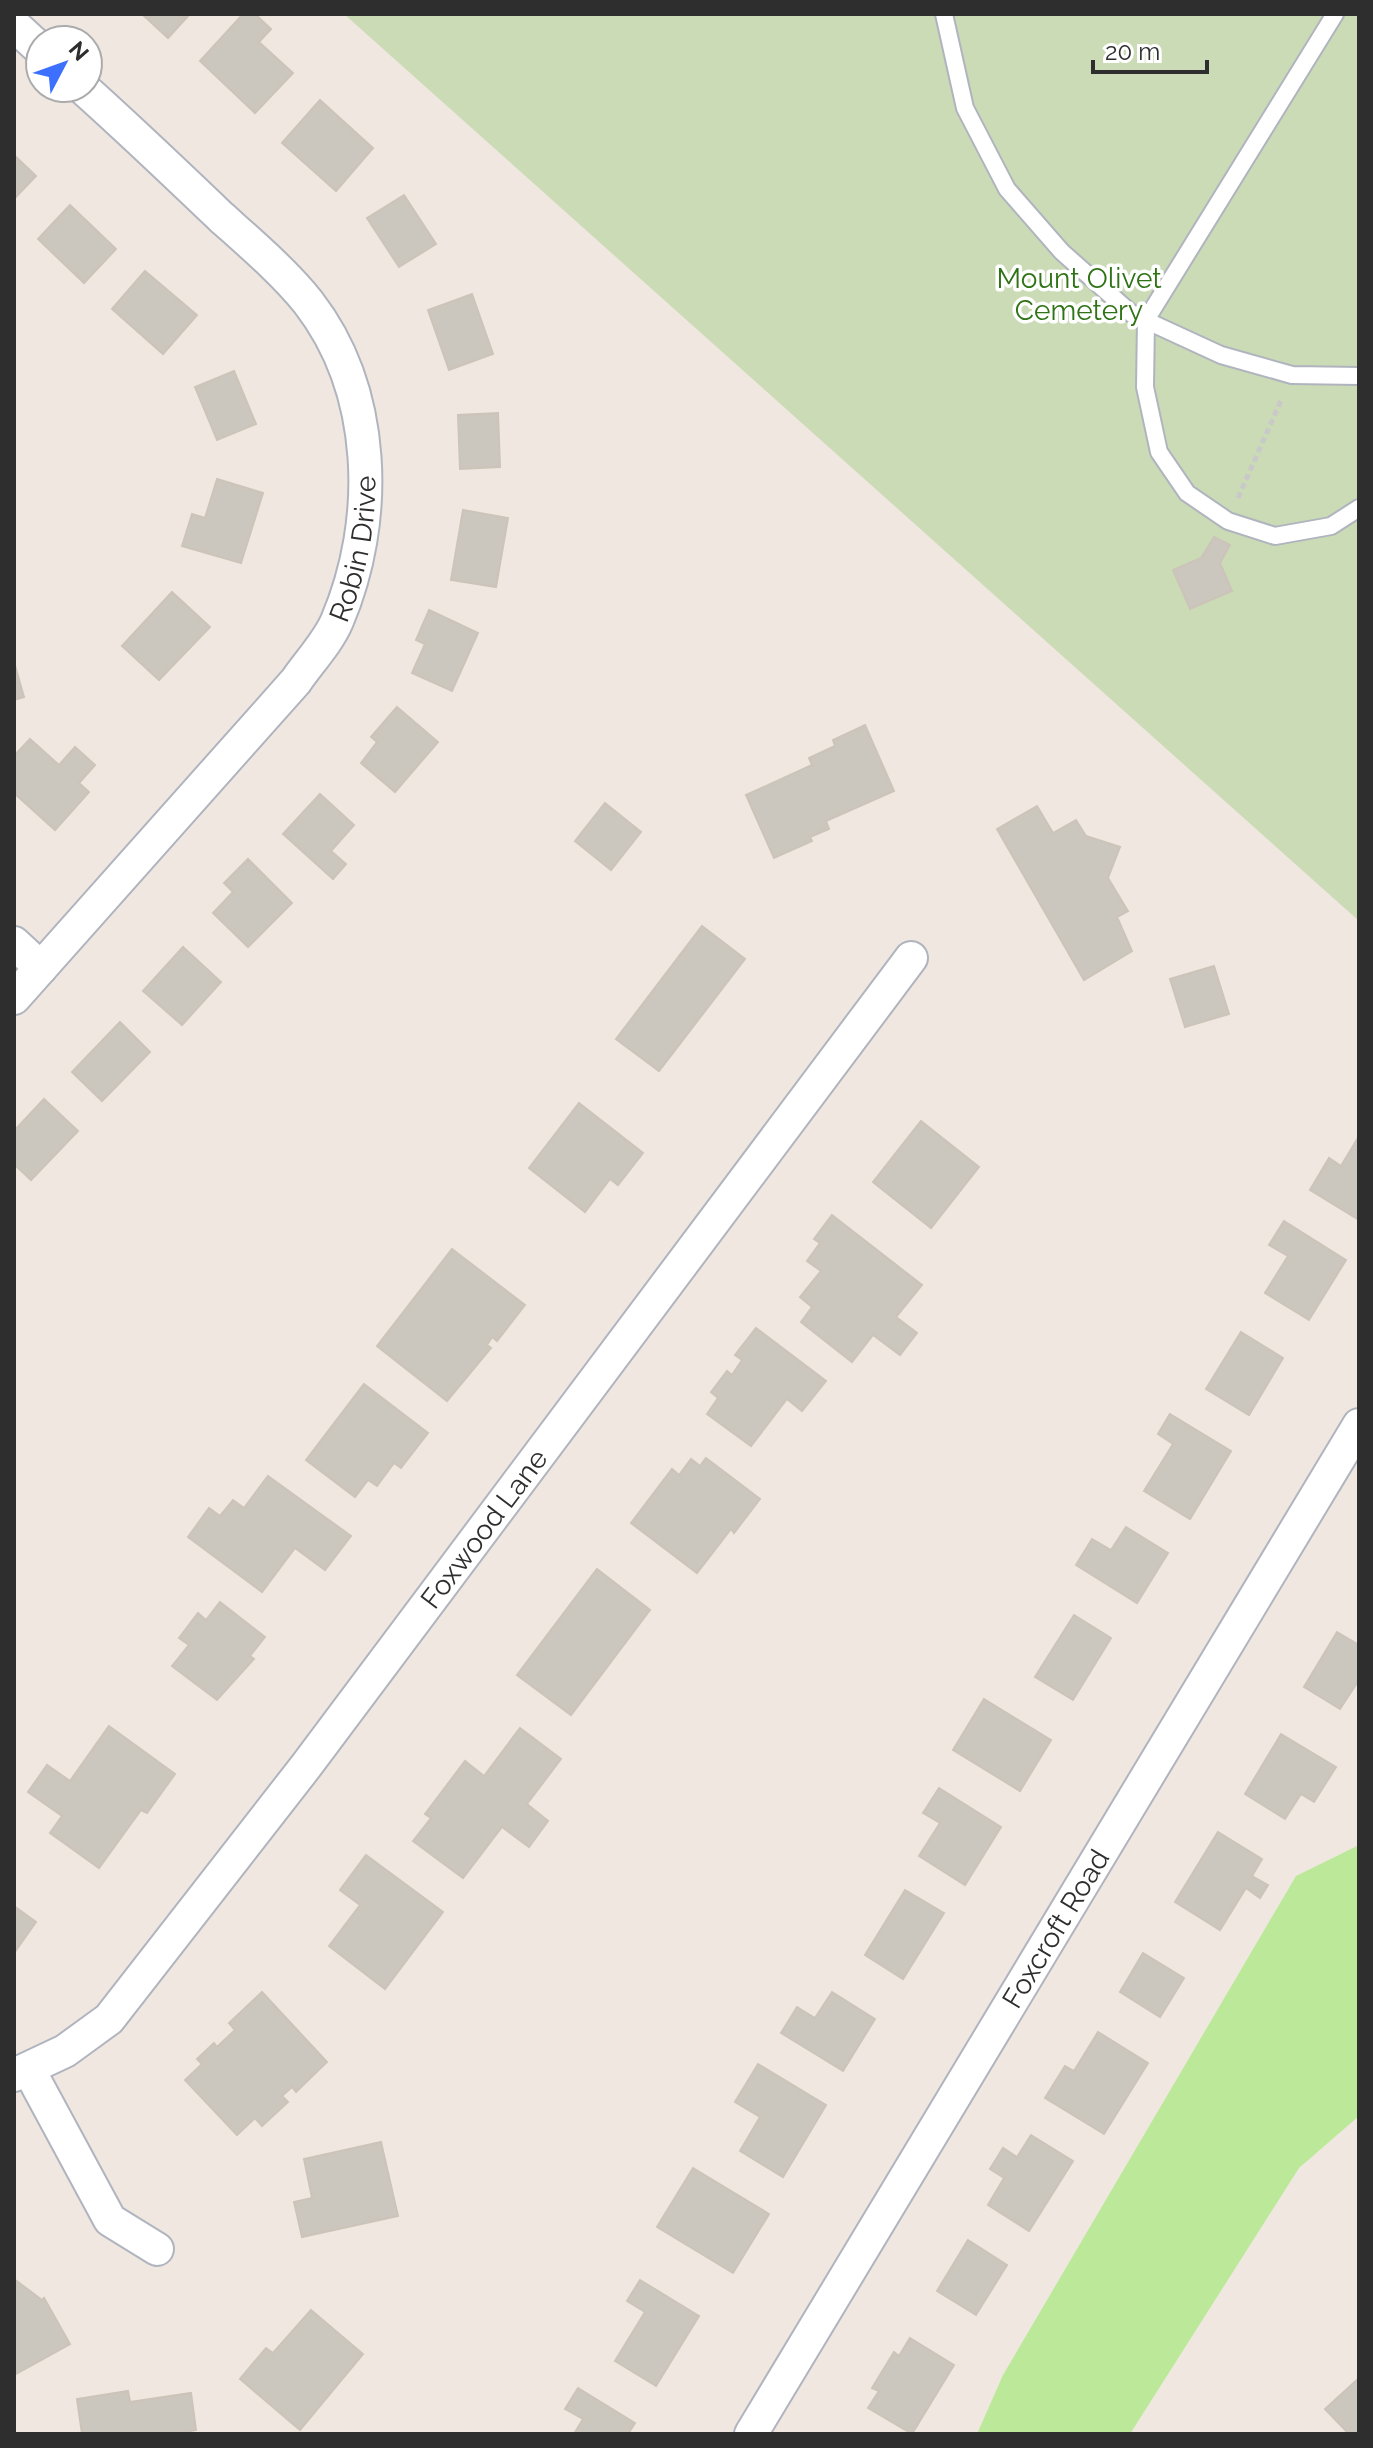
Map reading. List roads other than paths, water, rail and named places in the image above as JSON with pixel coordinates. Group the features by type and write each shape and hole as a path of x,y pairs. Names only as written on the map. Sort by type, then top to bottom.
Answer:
{"street":[{"name":"Robin Drive","path":"14,998 296,681 336,624 356,564 366,479 359,409 341,357 308,303 244,237 100,104"},
{"path":"14,943 41,968"},
{"name":"Foxwood Lane","path":"22,2073 65,2051 109,2019 160,1956 306,1766 911,958"},
{"name":"Foxcroft Road","path":"751,2434 1359,1425"},
{"path":"22,2073 110,2220 157,2249"}],"lane":[{"path":"944,14 965,108 1007,189 1062,252 1132,314 1221,355 1292,375 1359,376"},
{"path":"1335,14 1146,320 1145,387 1159,452 1187,493 1228,521 1275,536 1331,526 1359,508"}],"park label":[{"name":"Mount Olivet Cemetery","path":"1079,294"}]}
